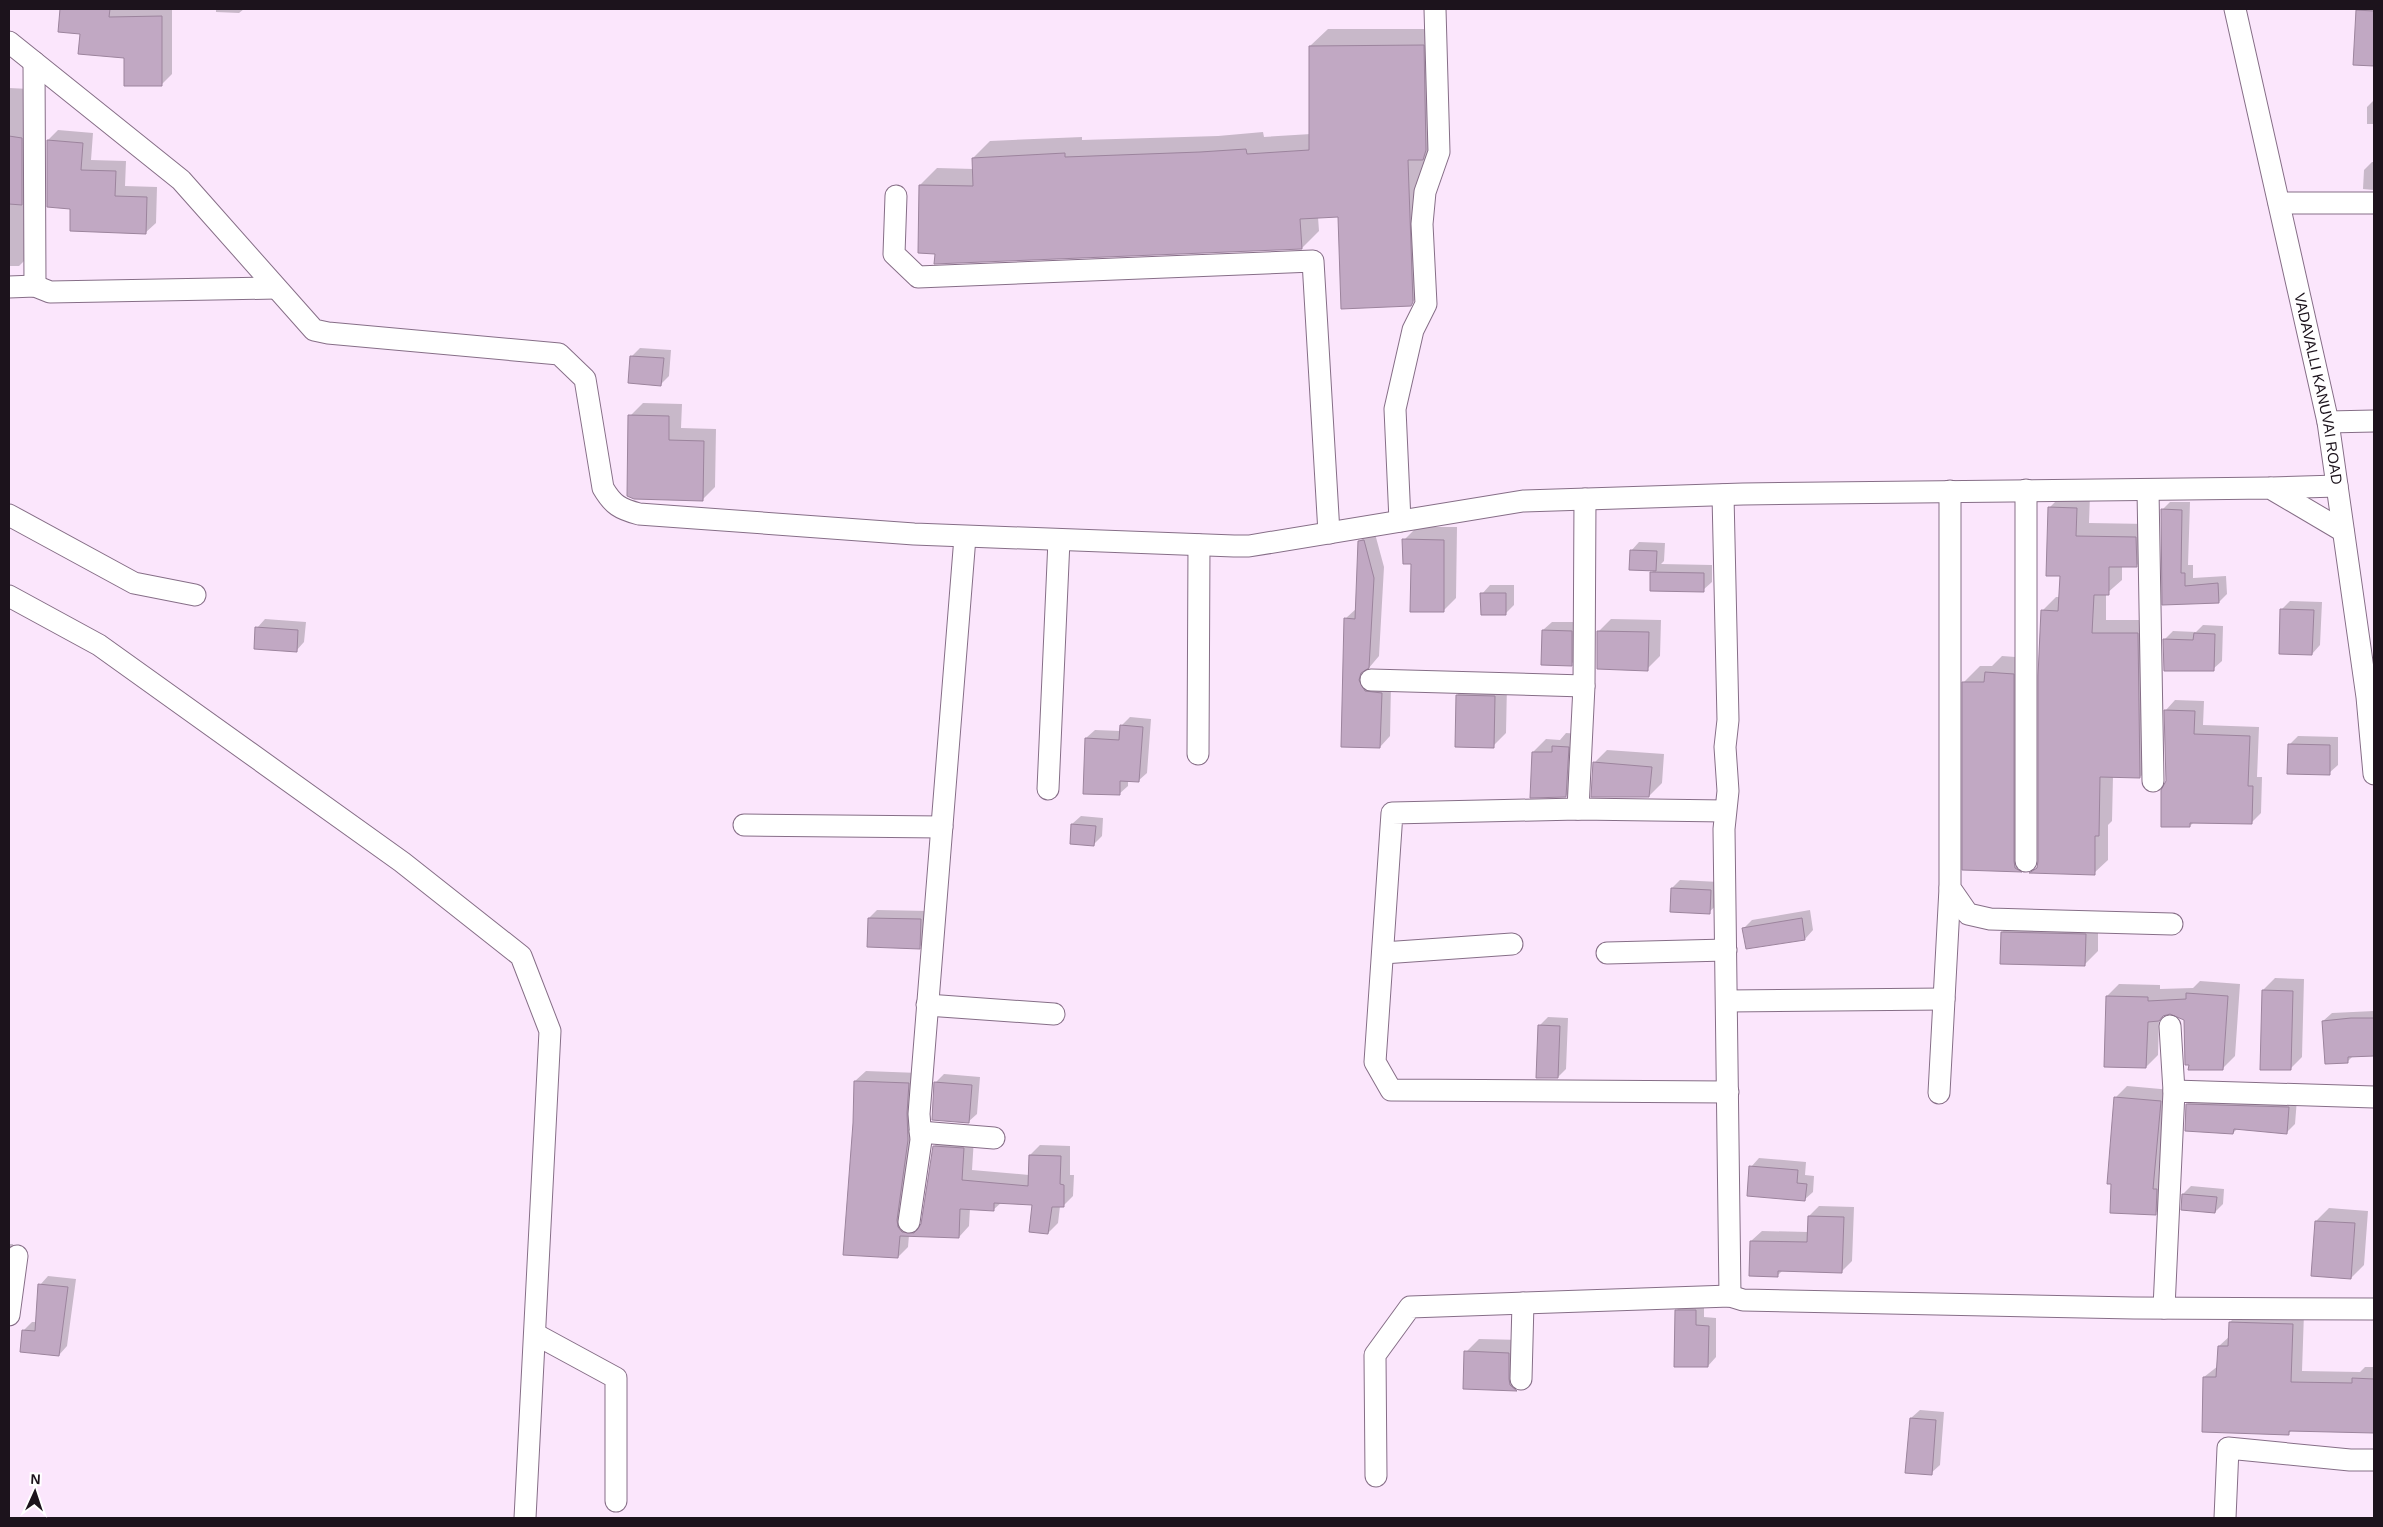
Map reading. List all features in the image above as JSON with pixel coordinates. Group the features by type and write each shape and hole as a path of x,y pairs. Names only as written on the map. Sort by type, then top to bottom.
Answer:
{"street":[{"path":"1400,521 1395,408 1413,330 1426,304 1422,224 1425,192 1439,152 1435,9"},
{"name":"VADAVALLI KANUVAI ROAD","path":"2235,9 2328,422 2367,697 2374,774"},
{"path":"9,42 181,180 309,325 320,332 558,354 585,379 603,488 610,499 622,510 639,514 966,536 1249,546 1523,501 1723,495 2337,486"},
{"path":"34,62 35,286"},
{"path":"896,196 894,254 918,277 1313,261 1328,532"},
{"path":"2279,203 2374,203"},
{"path":"9,287 35,286 50,292 276,288"},
{"path":"2328,422 2374,421"},
{"path":"2270,488 2343,531"},
{"path":"2026,490 2026,861"},
{"path":"2148,490 2152,781"},
{"path":"1939,1093 1950,888 1950,491"},
{"path":"1723,495 1728,720 1725,747 1728,791 1725,811 1730,1296"},
{"path":"1578,809 1584,686 1584,499"},
{"path":"9,515 134,583 195,595"},
{"path":"909,1222 920,1132 919,1114 927,1005 966,536"},
{"path":"1048,789 1059,540"},
{"path":"1198,754 1199,545"},
{"path":"9,596 99,645 402,862 521,956 550,1031 526,1518"},
{"path":"1371,680 1584,686"},
{"path":"1725,811 1578,809 1392,813 1376,1062 1391,1090 1728,1092"},
{"path":"744,824 942,827"},
{"path":"1950,888 1968,914 1990,919 2172,924"},
{"path":"1382,953 1512,944"},
{"path":"1607,953 1726,950"},
{"path":"1727,1001 1944,999"},
{"path":"927,1005 1054,1014"},
{"path":"2164,1308 2174,1091 2170,1026"},
{"path":"2174,1091 2374,1097"},
{"path":"920,1132 994,1138"},
{"path":"9,1315 17,1256"},
{"path":"1376,1476 1375,1355 1410,1307 1730,1296 1743,1300 2164,1308 2374,1309"},
{"path":"1521,1379 1523,1303"},
{"path":"535,1334 616,1378 616,1501"},
{"path":"2225,1518 2228,1448 2350,1460 2374,1460"}],"building":[{"path":"60,9 110,9 109,17 162,16 162,86 124,86 124,58 78,54 80,34 58,32"},
{"path":"2356,10 2374,11 2374,66 2353,65"},
{"path":"1424,45 1426,150 1423,160 1408,160 1413,302 1411,306 1341,309 1338,217 1300,219 1302,249 934,264 935,254 918,253 919,185 973,186 972,158 1065,153 1065,157 1246,149 1247,154 1309,150 1309,46"},
{"path":"9,136 22,138 22,205 9,204"},
{"path":"47,140 83,143 81,170 116,171 115,196 147,197 146,234 70,231 70,209 47,207"},
{"path":"630,356 664,358 661,386 628,383"},
{"path":"628,415 669,416 669,440 704,441 703,501 634,499 627,496"},
{"path":"2048,507 2077,508 2076,536 2136,537 2137,567 2109,567 2109,595 2094,595 2092,633 2138,633 2140,778 2100,777 2099,836 2095,836 2095,875 2029,873 2037,868 2038,861 2038,676 2041,610 2058,611 2060,576 2046,576"},
{"path":"2161,509 2182,510 2181,573 2185,573 2185,586 2218,583 2219,603 2162,605"},
{"path":"1402,539 1444,540 1444,612 1410,612 1411,564 1403,564"},
{"path":"1364,540 1374,578 1369,668 1361,673 1359,680 1365,691 1382,693 1380,748 1341,747 1344,618 1355,619 1358,541"},
{"path":"1630,550 1657,551 1656,571 1629,570"},
{"path":"1650,572 1704,573 1704,592 1650,591"},
{"path":"1480,593 1506,593 1506,615 1481,615"},
{"path":"2280,609 2314,610 2312,655 2279,654"},
{"path":"255,627 298,630 297,652 254,649"},
{"path":"1542,630 1572,631 1572,666 1541,665"},
{"path":"1597,631 1649,632 1648,671 1597,669"},
{"path":"2194,633 2215,634 2214,671 2164,671 2163,639 2193,640"},
{"path":"1985,672 2014,674 2014,861 2015,868 2022,872 1962,870 1962,682 1984,682"},
{"path":"1456,695 1495,696 1494,748 1455,747"},
{"path":"2164,710 2195,711 2194,734 2250,736 2248,786 2253,786 2252,824 2190,823 2190,827 2161,827 2161,790 2166,781"},
{"path":"1120,725 1143,727 1139,782 1120,781 1120,795 1083,794 1085,738 1119,740"},
{"path":"2288,744 2330,745 2330,775 2287,774"},
{"path":"1552,746 1569,747 1566,797 1530,798 1532,752 1552,752"},
{"path":"1593,762 1652,767 1649,797 1591,797"},
{"path":"1071,824 1096,826 1094,846 1070,844"},
{"path":"1671,888 1711,890 1710,914 1670,912"},
{"path":"868,918 921,919 920,949 867,947"},
{"path":"1802,918 1805,940 1746,949 1742,928"},
{"path":"2001,932 2086,934 2085,966 2000,964"},
{"path":"2262,990 2293,991 2291,1070 2260,1070"},
{"path":"2186,993 2228,996 2223,1070 2188,1070 2189,1065 2185,1065 2184,1020 2170,1014 2163,1016 2159,1021 2148,1022 2146,1068 2104,1067 2106,996 2148,997 2148,1001 2186,999"},
{"path":"2374,1018 2374,1056 2348,1057 2348,1063 2325,1064 2322,1021"},
{"path":"1538,1025 1560,1026 1558,1078 1536,1078"},
{"path":"854,1081 909,1083 908,1140 897,1220 898,1227 902,1232 914,1233 921,1224 933,1146 964,1148 962,1180 1028,1186 1029,1155 1061,1156 1060,1184 1064,1185 1064,1207 1052,1207 1048,1234 1029,1232 1032,1205 994,1203 994,1211 960,1209 959,1238 900,1236 898,1258 843,1255 853,1123"},
{"path":"934,1082 972,1085 969,1123 932,1120"},
{"path":"2114,1097 2161,1101 2153,1189 2157,1189 2156,1215 2110,1213 2111,1184 2107,1184"},
{"path":"2186,1104 2289,1107 2287,1134 2234,1129 2233,1134 2185,1131"},
{"path":"1749,1166 1798,1170 1797,1183 1807,1184 1805,1201 1747,1196"},
{"path":"2182,1194 2217,1197 2215,1213 2181,1210"},
{"path":"1808,1216 1844,1217 1842,1273 1778,1271 1778,1277 1749,1276 1750,1241 1807,1242"},
{"path":"2315,1221 2355,1223 2351,1279 2311,1276"},
{"path":"38,1284 68,1287 59,1356 20,1352 22,1330 35,1331"},
{"path":"1675,1310 1696,1310 1696,1325 1709,1326 1708,1367 1674,1367"},
{"path":"2229,1322 2293,1324 2291,1382 2352,1383 2352,1378 2374,1379 2374,1433 2289,1431 2289,1435 2202,1432 2203,1377 2216,1377 2218,1346 2228,1346"},
{"path":"1464,1351 1509,1353 1510,1385 1517,1391 1463,1389"},
{"path":"1910,1418 1936,1420 1932,1475 1905,1473"}]}
